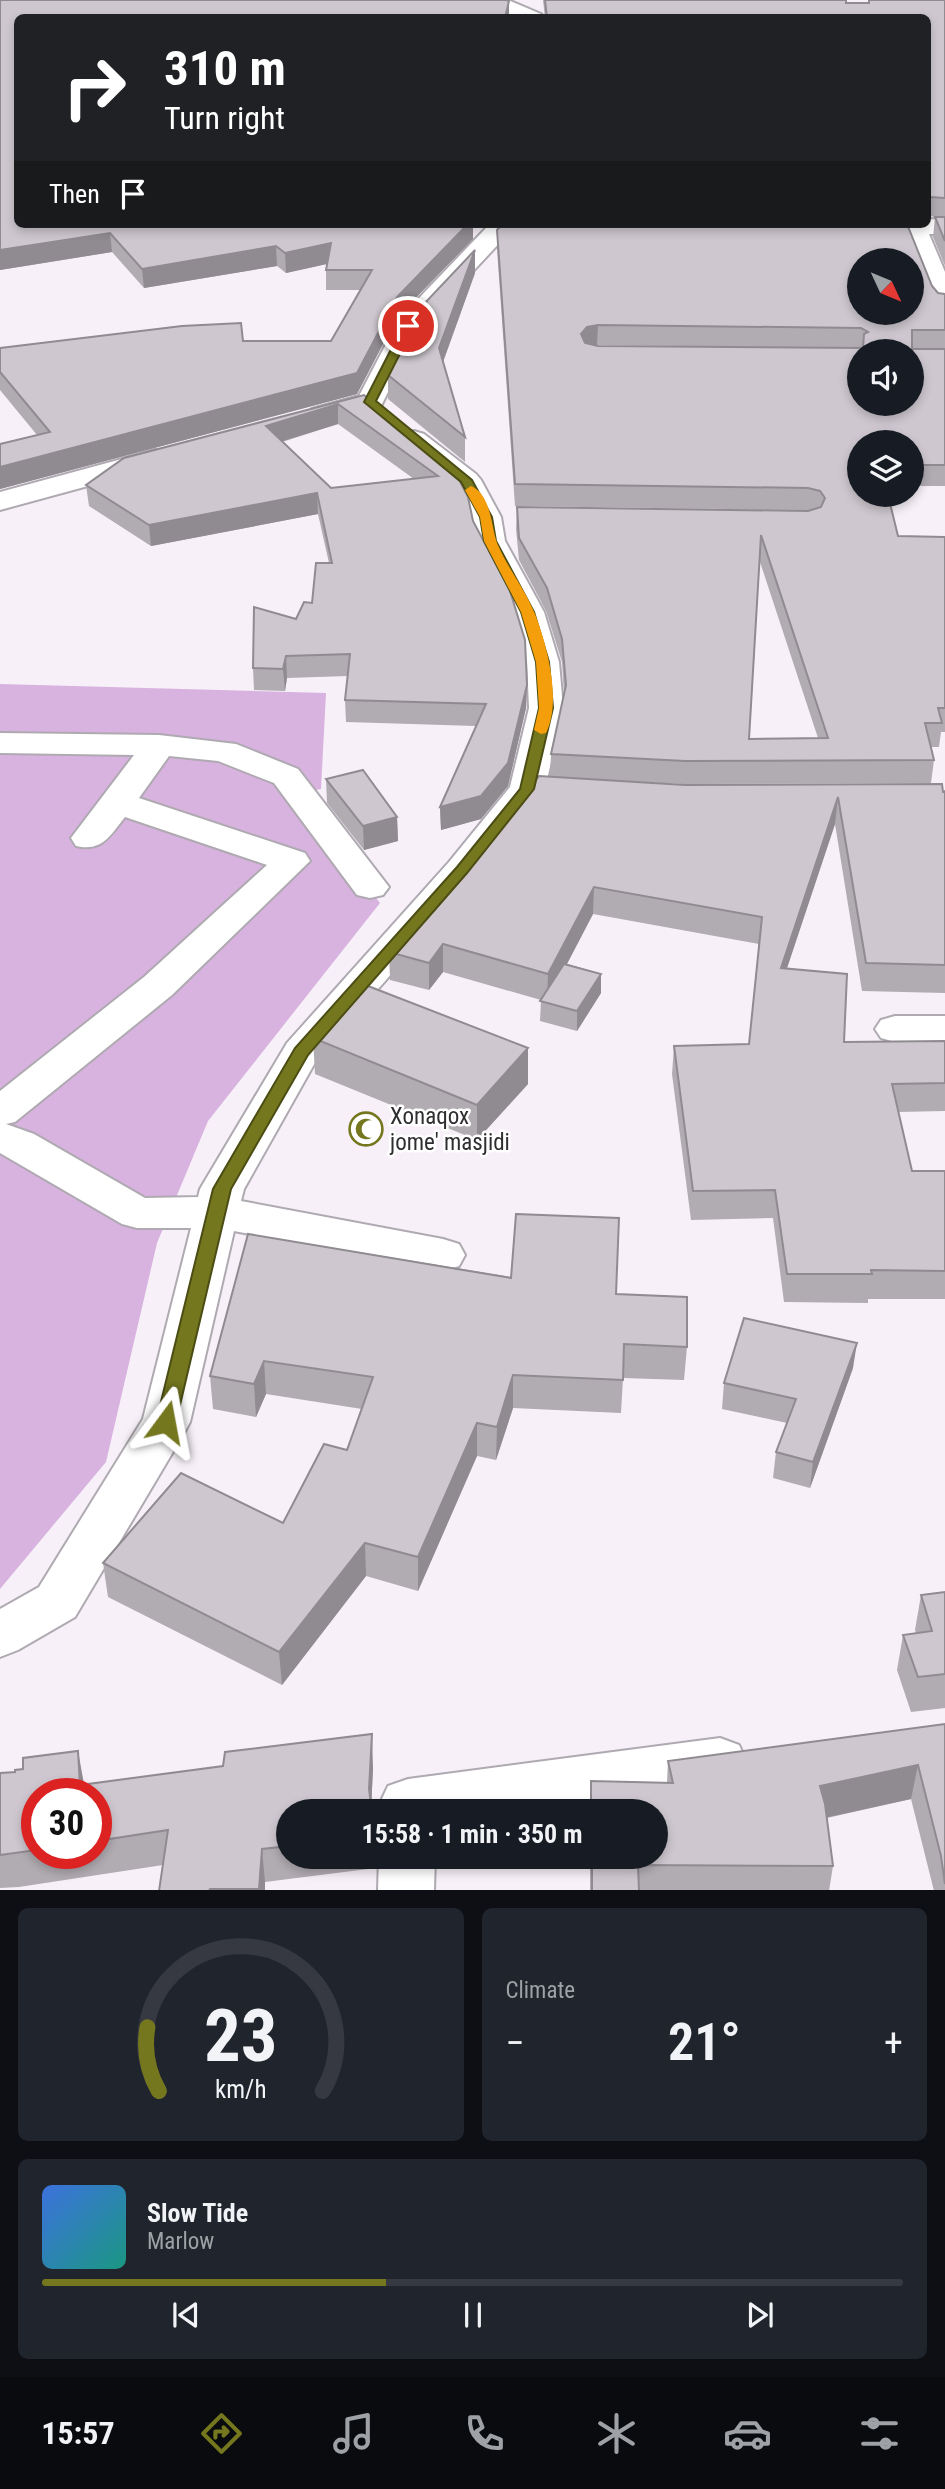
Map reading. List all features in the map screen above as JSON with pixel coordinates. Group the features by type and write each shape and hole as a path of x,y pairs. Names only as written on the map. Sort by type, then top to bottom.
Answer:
{"street":[{"path":"491,0 524,14"},
{"path":"290,423 370,402 408,326 494,228"},
{"path":"914,228 945,304"},
{"path":"0,1635 57,1602 166,1422 222,1189 301,1052 462,870 527,789 546,708 542,662 528,612 490,541 500,517 466,480 370,402"},
{"path":"0,501 184,451"},
{"path":"0,743 159,746 224,751 286,776 370,887"},
{"path":"89,838 159,746"},
{"path":"527,789 566,792"},
{"path":"0,1112 158,986 292,861 118,803"},
{"path":"895,1029 945,1029"},
{"path":"0,1138 19,1144 137,1213 216,1212 443,1255"},
{"path":"438,1799 766,1756"},
{"path":"406,1890 407,1869"}],"shaded area":[{"path":"0,684 326,693 321,789 298,794 380,903 208,1121 157,1243 106,1462 0,1589"}],"building":[{"path":"0,0 509,1 506,14 14,14 14,228 464,228 397,297 357,373 0,467 0,444 50,432 0,372 0,348 182,326 241,323 243,341 331,341 372,270 326,270 331,243 285,253 276,246 142,269 110,233 0,250"},
{"path":"545,0 846,0 846,3 869,3 869,0 945,0 945,198 931,197 931,14 547,14"},
{"path":"935,217 945,217 945,241"},
{"path":"909,228 917,248 847,248 847,326 924,326 924,266 932,286 938,293 945,294 945,330 912,330 912,339 864,339 864,334 868,332 861,328 598,325 587,327 581,334 585,343 598,346 847,348 847,416 924,416 924,349 945,349 945,465 924,465 924,430 847,430 847,507 891,507 898,536 945,537 945,708 938,708 942,723 925,723 934,760 685,761 551,754 566,685 562,639 547,588 519,538 517,507 808,511 821,507 825,498 820,491 808,488 515,484 497,230","holes":["761,535 828,738 749,739"]},
{"path":"475,250 439,348 465,437 388,375 422,306"},
{"path":"364,395 452,466 468,497 473,521 510,591 525,640 527,685 508,763 481,796 440,807 486,704 345,700 350,654 286,656 283,669 253,668 254,607 296,619 304,602 312,603 316,563 332,563 317,493 149,525 86,485 124,458","holes":["338,404 438,476 331,488 266,426"]},
{"path":"363,770 397,817 363,826 326,779"},
{"path":"539,776 685,785 942,784 943,792 945,791 945,965 866,963 838,797 781,968 847,974 844,1042 945,1041 945,1083 892,1084 912,1171 945,1171 945,1271 871,1270 872,1274 787,1274 775,1190 693,1191 674,1046 749,1044 762,917 594,887 548,974 443,944 429,963 389,952 477,853"},
{"path":"564,964 601,974 577,1011 540,1001"},
{"path":"368,986 528,1048 477,1105 313,1038"},
{"path":"516,1214 619,1218 616,1294 687,1297 687,1347 624,1344 623,1380 513,1375 497,1427 477,1423 418,1557 365,1543 279,1652 103,1563 181,1473 283,1523 324,1444 347,1450 373,1377 264,1361 254,1384 210,1376 248,1234 511,1278"},
{"path":"744,1318 857,1343 813,1462 776,1452 796,1399 724,1383"},
{"path":"945,1592 945,1674 918,1677 903,1635 932,1631 921,1595"},
{"path":"945,1724 945,1884 941,1856 918,1765 820,1786 833,1866 668,1865 668,1799 591,1799 591,1781 673,1783 668,1761"},
{"path":"372,1734 370,1799 276,1799 276,1847 262,1849 259,1889 159,1890 168,1830 112,1839 112,1781 223,1766 225,1752"},
{"path":"78,1751 80,1778 21,1778 21,1852 0,1855 0,1773 23,1769 23,1758"},
{"path":"592,1869 638,1869 639,1890 592,1890"}],"slow traffic":[{"path":"471,490 486,517 490,541 528,612 542,662 546,708 541,730"}],"place":[{"name":"Xonaqox jome' masjidi","path":"366,1129"}],"route":[{"path":"166,1422 222,1189 301,1052 462,870 527,789 546,708 542,662 528,612 490,541 486,517 466,480 370,402 408,326"}]}
